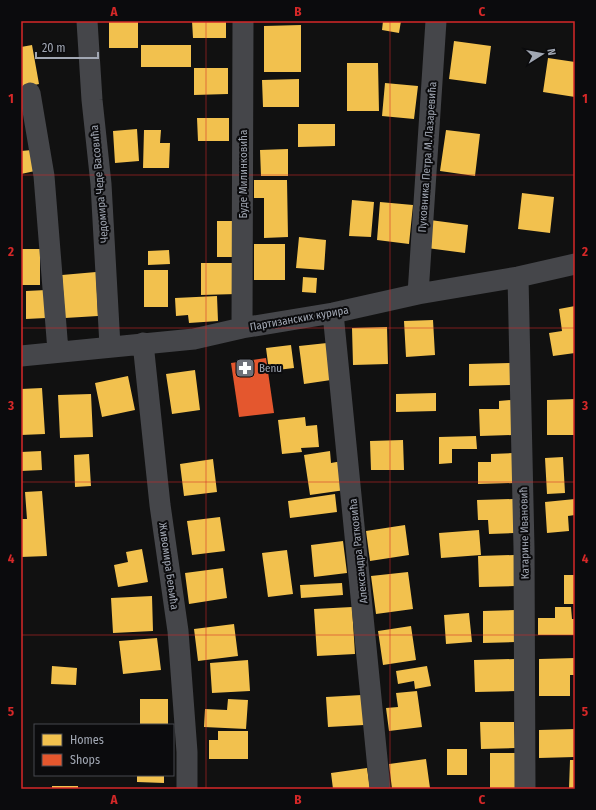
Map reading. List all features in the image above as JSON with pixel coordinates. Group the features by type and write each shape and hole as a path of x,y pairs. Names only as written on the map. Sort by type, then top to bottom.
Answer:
{"street":[{"name":"Чедомира Чеде Васовића","path":"87,21 94,122 101,184 110,346"},
{"name":"Буде Милинковића","path":"242,21 242,328"},
{"name":"Пуковника Петра М. Лазаревића","path":"418,294 436,21"},
{"path":"30,93 44,176 58,352"},
{"name":"Партизанских курира","path":"21,356 110,346 194,339 242,328 333,313 418,294 518,277 575,264"},
{"name":"Катарине Ивановић","path":"518,277 524,548 526,789"},
{"name":"Александра Ратковића","path":"333,313 380,789"},
{"name":"Живомира Бељића","path":"143,344 160,505 178,631 187,752 187,789"}],"building: Homes":[{"path":"109,21 138,21 138,48 109,48"},
{"path":"192,21 226,21 226,38 193,38"},
{"path":"383,21 401,21 399,33 382,30"},
{"path":"301,25 301,72 264,72 264,26"},
{"path":"454,41 491,46 486,84 449,79"},
{"path":"32,45 39,84 21,88 21,47"},
{"path":"141,45 191,45 191,67 141,67"},
{"path":"548,58 575,62 575,97 543,92"},
{"path":"347,63 378,63 379,111 347,111"},
{"path":"194,68 228,68 228,94 194,95"},
{"path":"299,79 299,107 263,107 262,80"},
{"path":"385,83 418,86 414,119 382,116"},
{"path":"197,118 229,118 229,141 198,141"},
{"path":"298,124 335,124 335,146 298,147"},
{"path":"137,129 139,161 115,163 113,131"},
{"path":"144,130 161,130 160,143 170,143 169,168 143,168"},
{"path":"446,130 480,134 475,176 440,171"},
{"path":"288,149 288,176 261,176 260,150"},
{"path":"32,150 35,171 21,174 21,151"},
{"path":"254,180 287,180 288,237 264,238 264,198 254,198"},
{"path":"522,193 554,197 550,233 518,229"},
{"path":"352,200 374,202 371,237 349,236"},
{"path":"380,202 413,205 409,244 377,240"},
{"path":"430,220 468,225 465,253 427,248"},
{"path":"217,221 234,221 233,257 217,257"},
{"path":"299,237 326,240 324,270 296,268"},
{"path":"254,244 285,244 285,280 254,280"},
{"path":"21,249 40,249 40,285 21,285"},
{"path":"169,250 170,264 148,265 148,251"},
{"path":"201,263 237,263 237,294 201,295"},
{"path":"144,270 168,270 168,307 144,307"},
{"path":"96,272 98,316 65,318 62,275"},
{"path":"303,277 317,278 316,293 302,292"},
{"path":"46,290 46,318 26,319 26,291"},
{"path":"217,296 218,321 189,323 188,315 176,316 175,298"},
{"path":"575,306 575,353 553,356 549,333 562,331 559,309"},
{"path":"433,320 435,355 406,357 404,321"},
{"path":"387,327 388,364 353,365 352,328"},
{"path":"327,343 331,380 304,384 299,346"},
{"path":"291,345 294,368 269,371 266,348"},
{"path":"510,363 511,385 469,386 469,364"},
{"path":"195,370 200,410 172,414 166,374"},
{"path":"128,376 135,410 102,417 95,383"},
{"path":"42,388 45,434 21,435 21,389"},
{"path":"436,393 436,411 396,412 396,394"},
{"path":"91,394 93,437 60,438 58,395"},
{"path":"575,399 575,435 547,435 547,400"},
{"path":"511,400 512,435 480,436 479,409 499,409 499,401"},
{"path":"305,417 306,426 317,425 319,447 301,448 302,452 282,454 278,420"},
{"path":"476,436 477,449 452,449 452,463 439,464 439,437"},
{"path":"403,440 404,470 371,470 370,441"},
{"path":"41,451 42,470 21,471 21,452"},
{"path":"330,451 331,463 342,461 345,490 310,495 304,455"},
{"path":"513,453 514,483 478,484 478,462 491,462 491,454"},
{"path":"89,454 91,486 75,487 74,455"},
{"path":"563,457 565,493 547,494 545,458"},
{"path":"213,459 217,492 184,496 180,464"},
{"path":"42,491 47,556 21,557 21,519 27,519 25,492"},
{"path":"335,494 337,512 290,518 288,501"},
{"path":"513,499 514,533 489,534 488,520 478,520 477,500"},
{"path":"575,499 575,515 568,516 569,531 547,533 545,502"},
{"path":"220,517 225,551 192,555 187,521"},
{"path":"405,525 409,555 370,561 366,531"},
{"path":"479,530 481,555 441,558 439,533"},
{"path":"343,541 347,573 314,577 311,545"},
{"path":"142,549 148,582 118,587 114,565 128,562 126,552"},
{"path":"287,550 293,594 268,597 262,553"},
{"path":"514,555 515,586 479,587 478,556"},
{"path":"223,568 227,598 189,604 185,573"},
{"path":"408,572 413,609 376,614 371,576"},
{"path":"564,575 575,575 575,604 564,604"},
{"path":"342,583 343,595 301,598 300,585"},
{"path":"152,596 153,631 113,633 111,598"},
{"path":"352,607 355,654 317,656 314,609"},
{"path":"555,607 571,607 572,619 575,619 575,635 538,635 538,618 555,618"},
{"path":"515,610 515,642 483,643 483,611"},
{"path":"469,613 472,642 446,644 444,615"},
{"path":"234,624 238,656 198,661 194,629"},
{"path":"411,626 416,660 383,665 378,631"},
{"path":"157,638 161,670 123,674 119,641"},
{"path":"575,658 575,675 570,675 570,696 539,696 539,659"},
{"path":"515,659 516,691 475,692 474,660"},
{"path":"248,660 250,691 212,693 210,663"},
{"path":"52,666 77,668 76,685 51,684"},
{"path":"427,666 431,686 415,689 414,681 398,684 396,671"},
{"path":"417,691 422,727 389,731 386,708 398,707 396,693"},
{"path":"362,695 364,725 328,727 326,697"},
{"path":"140,699 168,699 168,724 140,724"},
{"path":"228,699 248,700 246,729 204,727 205,709 227,710"},
{"path":"480,722 514,722 515,748 481,749"},
{"path":"575,729 575,757 539,758 539,730"},
{"path":"218,731 248,731 248,759 209,759 209,740 218,740"},
{"path":"447,749 467,749 467,775 447,775"},
{"path":"490,753 516,753 516,789 490,789"},
{"path":"426,759 430,788 392,789 389,764"},
{"path":"570,760 575,760 575,789 569,789"},
{"path":"367,768 370,789 333,789 331,773"},
{"path":"137,776 164,776 164,783 137,782"},
{"path":"52,786 78,786 78,789 52,789"}],"building: Shops":[{"path":"266,358 274,413 239,417 231,363"}],"place":[{"name":"Benu","path":"245,368"}]}
